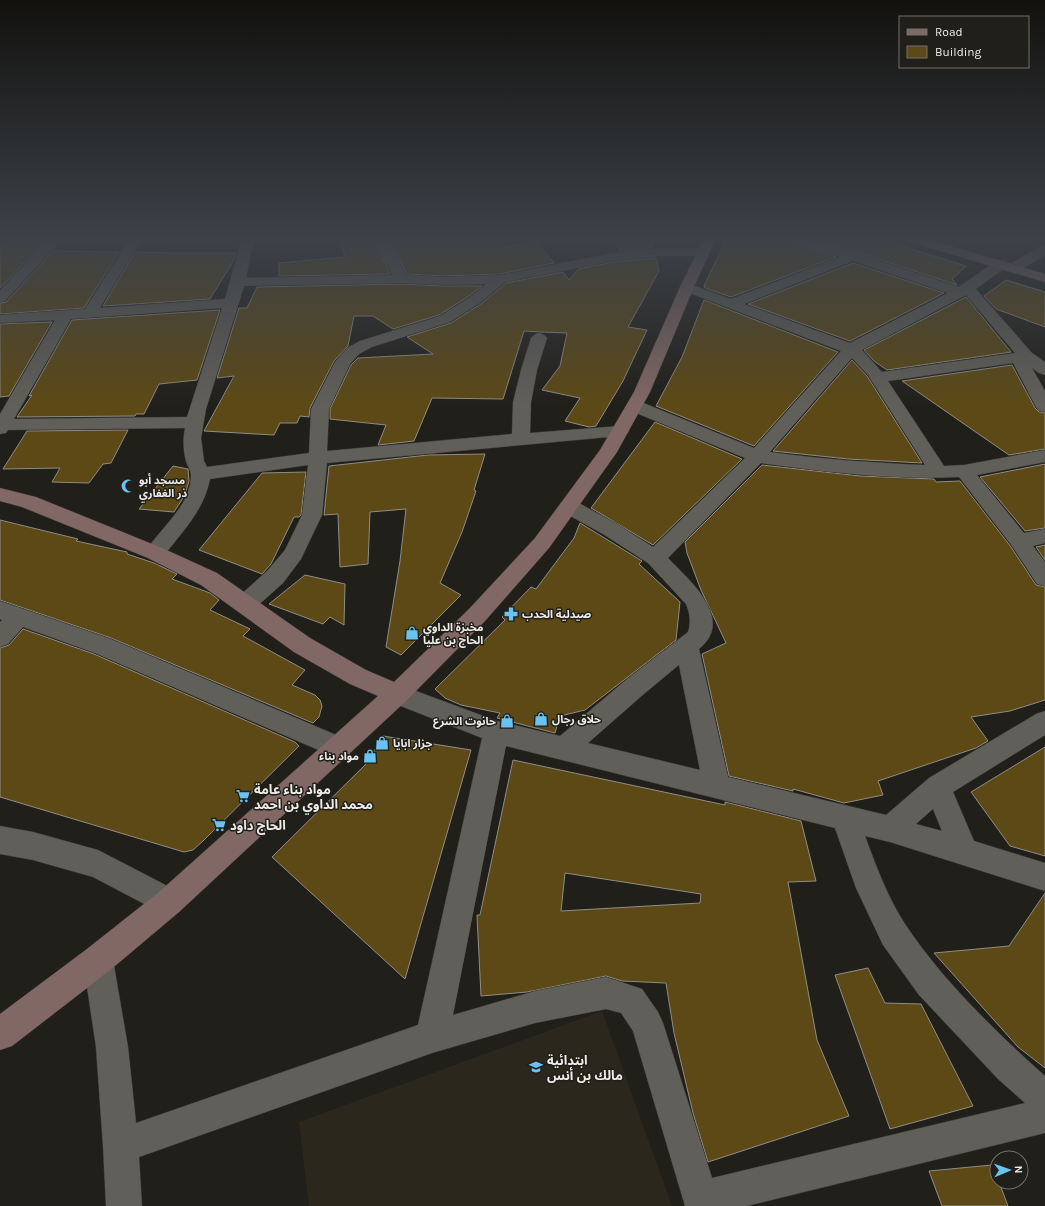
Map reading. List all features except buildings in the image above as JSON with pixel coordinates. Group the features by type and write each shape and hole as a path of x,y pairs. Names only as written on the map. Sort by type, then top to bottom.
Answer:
{"street":[{"path":"90,312 101,294"},
{"path":"155,553 191,507 198,490 201,474 195,461 192,438 204,388 234,294"},
{"path":"245,604 275,577 294,554 312,515 318,458 320,409 343,362 353,351 366,344 445,319 482,294"},
{"path":"0,1034 98,960 169,902 397,694 477,615 542,543 570,507 608,452 642,392 684,294"},
{"path":"705,294 852,350 862,357 872,367 939,472"},
{"path":"730,304 755,294"},
{"path":"655,558 757,456 852,350 956,294"},
{"path":"968,294 1022,354 1045,370"},
{"path":"0,319 231,303"},
{"path":"1,427 66,314"},
{"path":"521,440 522,402 529,370 539,338"},
{"path":"878,378 1045,349"},
{"path":"1022,354 1045,407"},
{"path":"634,406 757,456 798,462 939,472 964,471 1045,456"},
{"path":"1,427 195,422"},
{"path":"201,474 263,464 318,458 620,431"},
{"path":"964,471 1019,541 1045,578"},
{"path":"0,494 29,502 155,553 209,579 302,645 358,678 496,732 890,829 1045,877"},
{"path":"563,749 636,686 698,637 701,627 700,611 694,599 655,558 610,529 570,507"},
{"path":"1019,541 1045,536"},
{"path":"0,638 9,613 103,646 339,748"},
{"path":"687,646 717,787"},
{"path":"890,829 938,787 1045,722"},
{"path":"432,1038 496,732"},
{"path":"938,787 964,852"},
{"path":"845,818 866,878 899,941 930,984 1010,1067 1045,1098"},
{"path":"0,840 33,846 98,864 169,902"},
{"path":"98,960 112,1048 124,1206"},
{"path":"120,1146 432,1038 534,1007 606,993 631,1000 647,1023 701,1202 1045,1116"}],"shaded area":[{"name":"ابتدائية مالك بن أنس","path":"602,1011 672,1206 309,1206 299,1122"}],"place":[{"name":"مسجد أبو ذر الغفاري","path":"128,486"},
{"name":"صيدلية الحدب","path":"511,614"},
{"name":"مخبزة الداوي الحاج بن عليا","path":"412,633"},
{"name":"حلاق رجال","path":"541,719"},
{"name":"حانوت الشرع","path":"507,721"},
{"name":"جزار ابايا","path":"382,743"},
{"name":"مواد بناء","path":"370,756"},
{"name":"مواد بناء عامة محمد الداوي بن احمد","path":"243,796"},
{"name":"الحاج داود","path":"219,825"},
{"name":"ابتدائية مالك بن أنس","path":"536,1067"}]}
